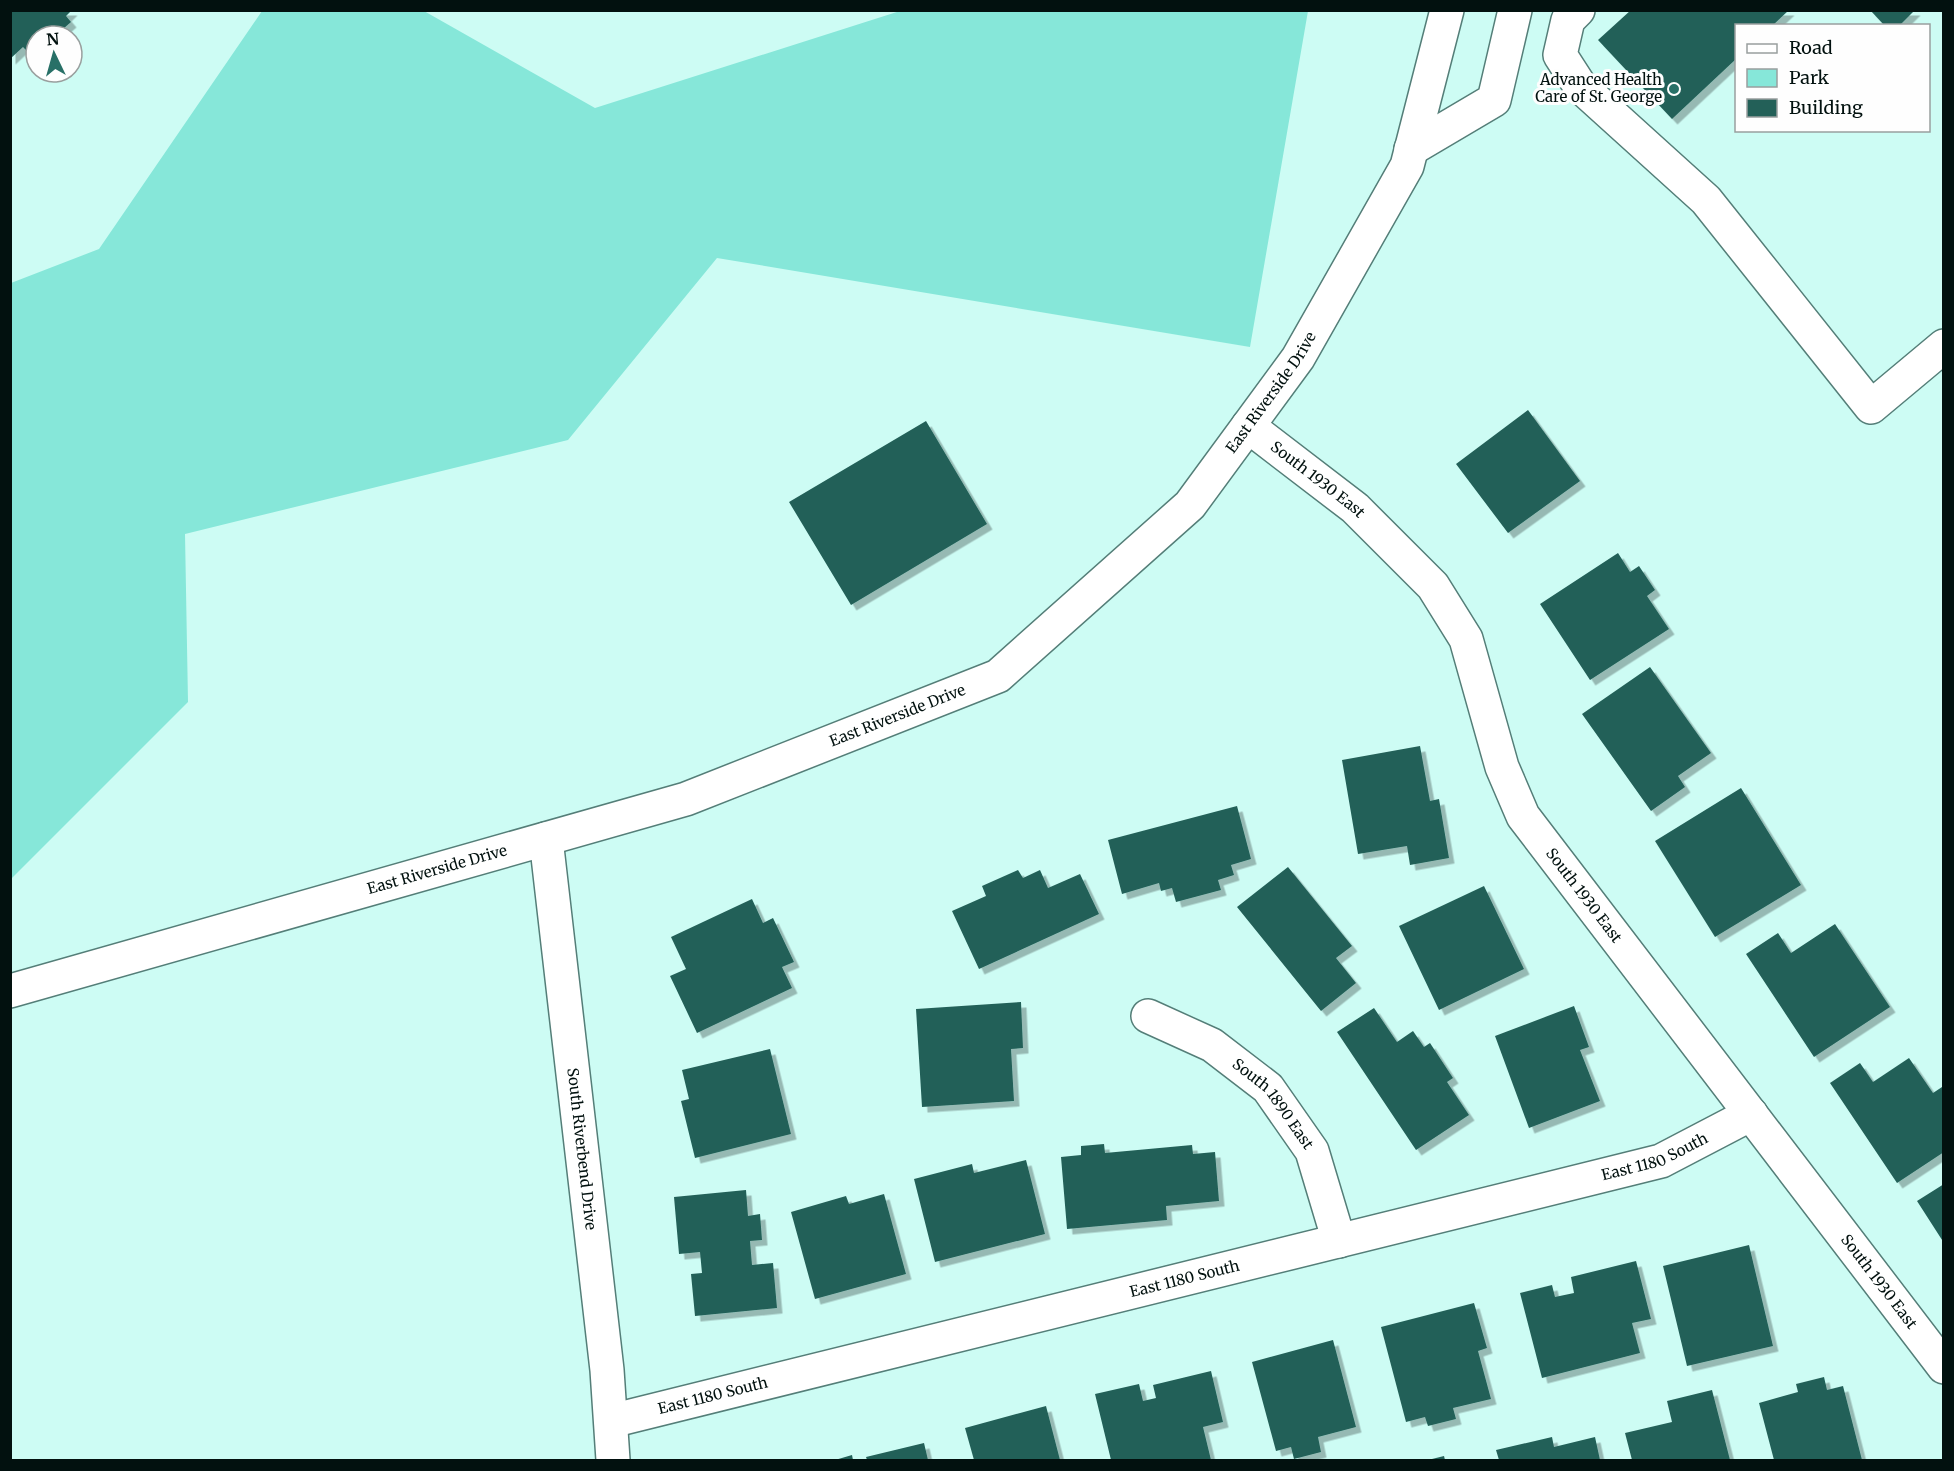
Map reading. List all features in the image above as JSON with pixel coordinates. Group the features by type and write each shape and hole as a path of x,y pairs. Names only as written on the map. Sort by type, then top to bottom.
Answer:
{"street":[{"name":"East Riverside Drive","path":"10,991 686,799 998,676 1190,506 1298,358 1407,166 1447,10"},
{"path":"1411,149 1494,100 1515,10"},
{"path":"1578,10 1568,20 1560,55 1580,86 1707,200 1870,407 1944,346"},
{"name":"South 1930 East","path":"1248,426 1355,508 1433,586 1466,639 1502,767 1523,816 1944,1366"},
{"name":"South Riverbend Drive","path":"546,839 607,1370 613,1461"},
{"name":"South 1890 East","path":"1148,1016 1212,1045 1268,1088 1312,1151 1339,1241"},
{"name":"East 1180 South","path":"610,1421 1661,1161 1751,1114"}],"green space":[{"path":"262,11 424,11 595,108 900,11 1308,11 1250,347 717,258 568,440 185,534 188,702 11,879 11,283 99,249"}],"building":[{"path":"10,10 72,10 66,16 71,22 69,24 24,24 24,48 10,59"},
{"name":"Advanced Health Care of St. George","path":"1631,10 1789,10 1774,24 1735,24 1735,60 1672,119 1598,40"},
{"path":"1870,10 1915,10 1901,24 1883,24"},
{"path":"1528,410 1580,481 1508,533 1456,464"},
{"path":"926,421 987,524 851,605 789,502"},
{"path":"1618,553 1630,572 1639,566 1655,590 1647,596 1669,629 1590,680 1540,604"},
{"path":"1650,667 1711,753 1678,776 1685,787 1651,811 1582,714"},
{"path":"1420,746 1430,801 1439,799 1449,858 1410,865 1407,846 1358,854 1342,760"},
{"path":"1741,788 1801,885 1715,937 1655,841"},
{"path":"1237,806 1251,859 1231,865 1234,875 1218,880 1221,890 1176,902 1172,888 1161,891 1159,883 1122,894 1108,840"},
{"path":"1288,867 1352,946 1336,958 1356,983 1321,1011 1237,907"},
{"path":"1018,870 1023,878 1040,870 1048,888 1080,874 1099,914 979,969 952,911 986,896 982,886"},
{"path":"1484,886 1524,969 1439,1010 1399,926"},
{"path":"752,899 763,923 773,918 794,962 782,967 792,988 697,1033 670,976 686,969 671,937"},
{"path":"1835,924 1890,1007 1814,1057 1746,954 1778,933 1791,953"},
{"path":"1021,1002 1023,1048 1011,1049 1014,1101 922,1107 916,1009"},
{"path":"1574,1006 1589,1047 1580,1050 1600,1101 1529,1128 1495,1036"},
{"path":"1374,1008 1397,1042 1413,1031 1424,1047 1430,1043 1453,1078 1447,1082 1469,1115 1416,1150 1337,1032"},
{"path":"770,1049 791,1134 695,1158 681,1101 689,1099 682,1070"},
{"path":"1909,1058 1933,1093 1942,1087 1944,1089 1944,1152 1897,1183 1830,1083 1860,1063 1873,1082"},
{"path":"1104,1144 1105,1153 1192,1145 1193,1154 1215,1152 1219,1201 1166,1206 1167,1220 1067,1229 1061,1157 1081,1155 1081,1146"},
{"path":"1026,1160 1045,1234 935,1262 914,1179 972,1164 974,1173"},
{"path":"1944,1184 1944,1243 1917,1201"},
{"path":"746,1190 748,1216 760,1214 762,1240 750,1241 752,1265 773,1263 777,1308 695,1316 691,1274 702,1273 700,1252 679,1254 674,1197"},
{"path":"884,1194 906,1274 815,1299 791,1212 846,1196 849,1204"},
{"path":"1749,1245 1773,1346 1687,1366 1663,1266"},
{"path":"1636,1261 1651,1319 1632,1323 1640,1353 1542,1378 1520,1293 1552,1285 1555,1297 1574,1293 1571,1277"},
{"path":"1474,1303 1487,1348 1478,1351 1491,1399 1453,1408 1456,1419 1428,1426 1425,1417 1406,1422 1381,1327"},
{"path":"1333,1340 1356,1427 1318,1437 1321,1452 1294,1459 1291,1447 1276,1451 1252,1362"},
{"path":"1211,1371 1223,1422 1203,1427 1211,1460 1111,1460 1095,1394 1139,1384 1143,1401 1156,1398 1153,1385"},
{"path":"1824,1377 1827,1390 1843,1386 1862,1460 1774,1460 1759,1403 1798,1392 1796,1384"},
{"path":"1712,1390 1730,1460 1632,1460 1625,1433 1672,1422 1667,1401"},
{"path":"1046,1406 1060,1460 974,1460 965,1428"},
{"path":"1552,1437 1554,1447 1595,1437 1600,1460 1499,1460 1496,1450"},
{"path":"924,1443 928,1460 867,1460 866,1457"},
{"path":"852,1455 853,1460 835,1460"},
{"path":"1444,1456 1445,1460 1428,1460"}],"place":[{"name":"Advanced Health Care of St. George","path":"1674,89"}]}
